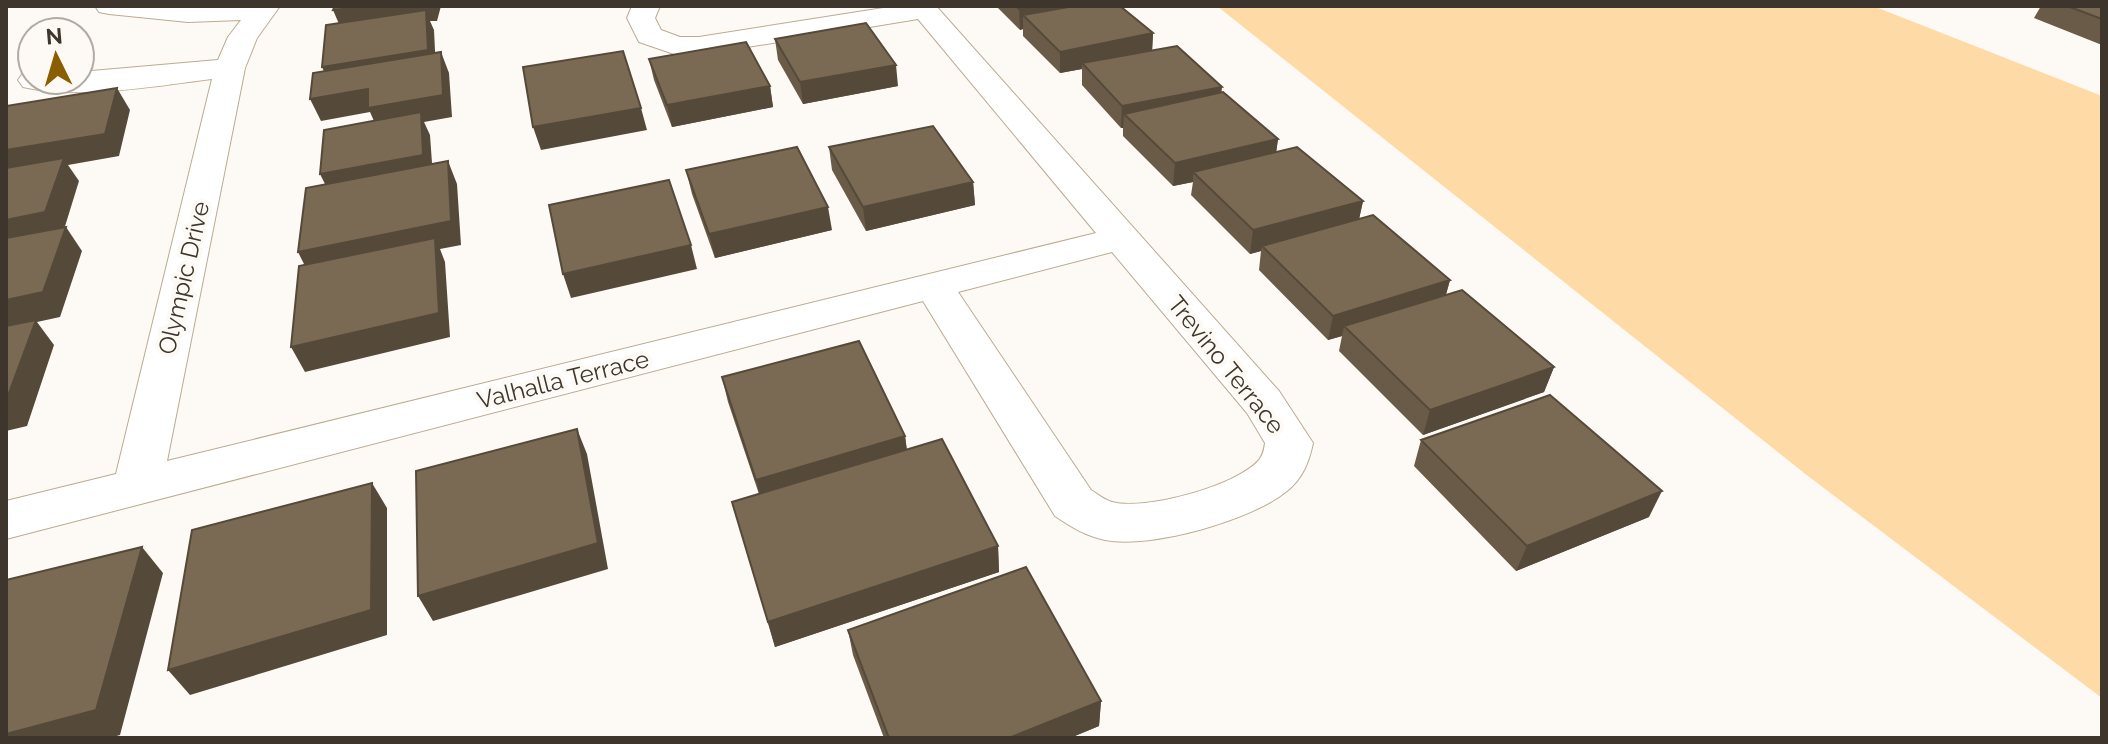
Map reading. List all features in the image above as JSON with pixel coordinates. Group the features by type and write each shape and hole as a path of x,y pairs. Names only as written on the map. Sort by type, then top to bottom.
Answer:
{"street":[{"name":"Olympic Drive","path":"109,6 188,14 265,8"},
{"name":"Trevino Terrace","path":"646,6 641,18 649,36 677,46 699,46 922,8 1263,402 1289,443 1282,467 1262,485 1209,507 1138,523 1104,521 1073,503 934,286"},
{"name":"Olympic Drive","path":"137,487 230,68 243,37 265,8"},
{"path":"96,82 230,68"},
{"name":"Valhalla Terrace","path":"6,520 1120,238"}],"shaded area":[{"path":"1217,6 1873,6 2102,96 2102,698 1808,476"}],"building":[{"path":"335,6 374,6 333,10"},
{"path":"1074,6 1120,6 1153,33 1060,52 1023,15"},
{"path":"2067,6 2102,6 2102,19"},
{"path":"426,10 428,50 322,67 326,25"},
{"path":"866,23 896,65 800,82 775,39"},
{"path":"746,42 770,86 667,105 649,59"},
{"path":"1177,46 1222,87 1122,106 1082,63"},
{"path":"623,51 641,108 533,127 523,67"},
{"path":"441,52 443,95 368,108 368,89 310,99 313,73"},
{"path":"117,88 105,134 6,150 6,106 68,96 96,96 96,91"},
{"path":"1223,92 1278,139 1175,163 1124,114"},
{"path":"421,112 423,155 320,174 324,130"},
{"path":"933,126 973,182 863,207 829,147"},
{"path":"797,147 828,207 709,234 686,170"},
{"path":"1297,147 1363,201 1253,230 1193,172"},
{"path":"64,158 45,212 6,220 6,168"},
{"path":"448,161 451,221 298,252 306,188"},
{"path":"669,180 691,245 563,274 549,205"},
{"path":"1373,215 1450,280 1333,316 1262,246"},
{"path":"66,227 43,292 6,300 6,238"},
{"path":"435,238 439,313 291,347 299,266"},
{"path":"1462,290 1554,367 1430,410 1344,326"},
{"path":"36,320 6,401 6,326"},
{"path":"859,341 905,436 756,480 722,377"},
{"path":"1550,395 1662,491 1527,546 1421,440"},
{"path":"577,429 598,543 418,596 416,471"},
{"path":"942,439 998,546 768,622 732,502"},
{"path":"372,483 371,610 168,670 192,530"},
{"path":"142,547 96,710 6,734 6,580"},
{"path":"1026,567 1101,701 1009,738 889,738 848,630"}]}
